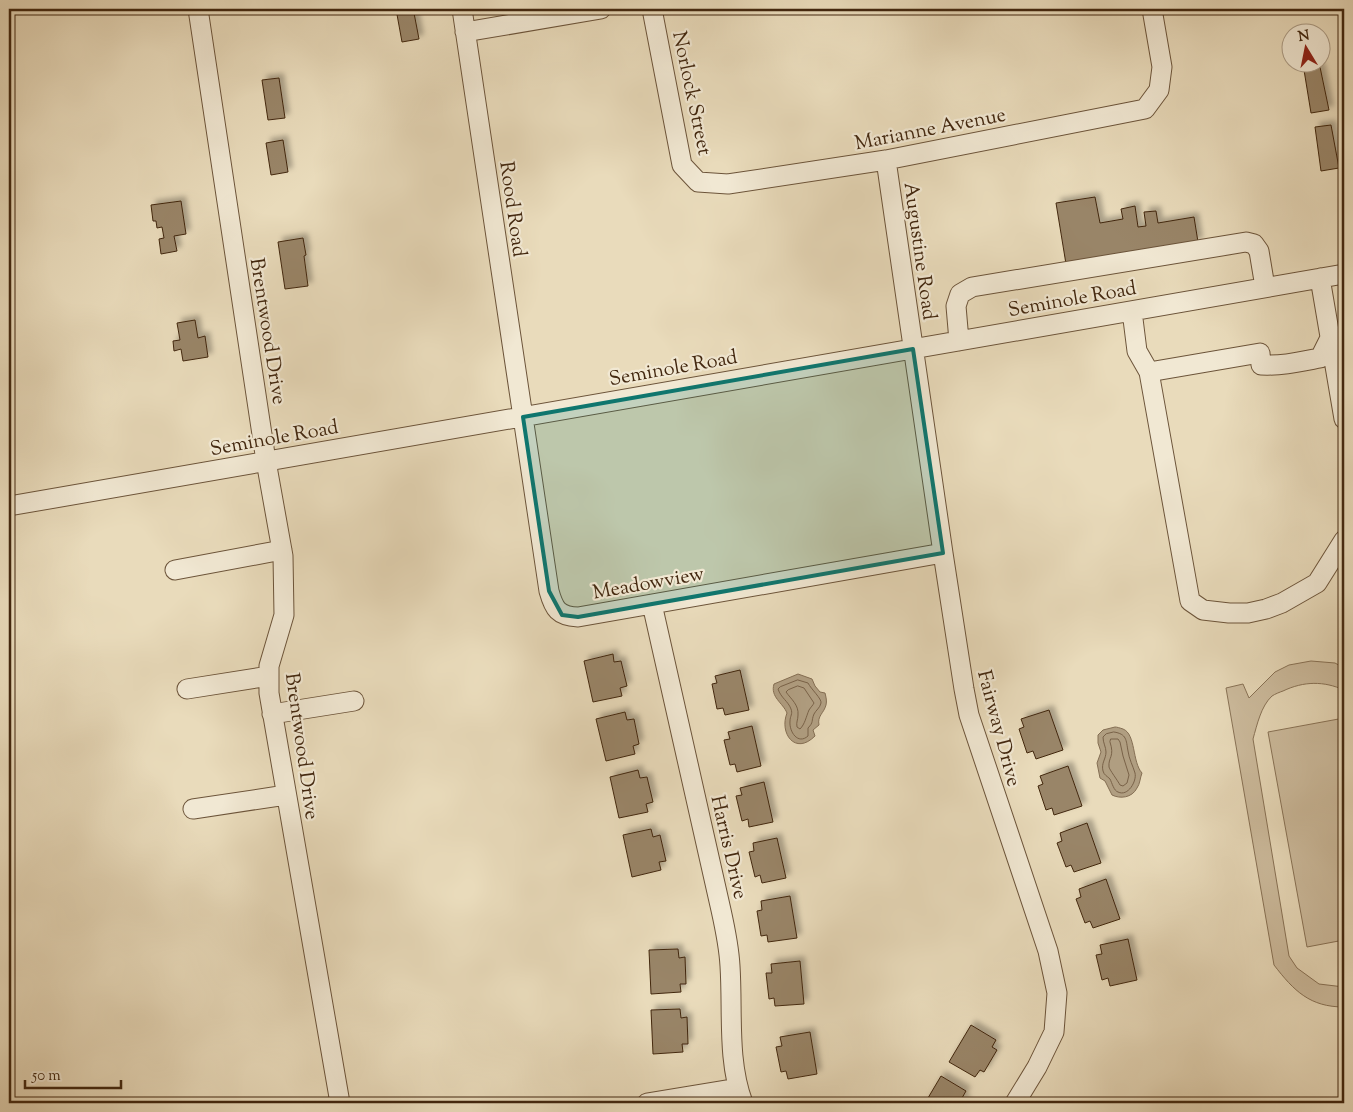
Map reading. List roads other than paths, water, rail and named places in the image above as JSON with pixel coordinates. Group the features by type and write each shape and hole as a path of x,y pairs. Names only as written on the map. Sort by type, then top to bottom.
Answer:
{"street":[{"name":"Brentwood Drive","path":"198,9 266,461 284,556 284,615 269,666 269,694 340,1103"},
{"name":"Rood Road","path":"462,9 523,417"},
{"path":"465,32 601,9"},
{"name":"Norlock Street","path":"652,9 682,165 698,182"},
{"name":"Marianne Avenue","path":"698,182 728,184 886,160 1145,110 1159,90 1162,67 1152,9"},
{"name":"Augustine Road","path":"886,160 912,348"},
{"path":"959,341 956,306 960,294 972,287 1246,242 1254,244 1259,251 1265,288"},
{"name":"Seminole Road","path":"9,506 1344,274"},
{"path":"1320,278 1344,419"},
{"path":"1132,311 1137,351 1149,372 1190,601 1203,610 1229,613 1248,613 1282,604 1317,583 1344,540"},
{"path":"1149,372 1260,353 1261,365 1278,366 1320,358 1330,338"},
{"name":"Fairway Drive","path":"912,348 942,553 969,715 1048,951 1057,993 1054,1032 1017,1103"},
{"name":"Meadowview","path":"523,417 549,591 552,602 562,615 578,617 942,553"},
{"path":"175,570 282,550"},
{"name":"Harris Drive","path":"652,604 727,938 730,965 731,1024 741,1096"},
{"path":"187,689 269,676"},
{"path":"272,714 354,701"},
{"path":"193,809 286,795"},
{"path":"647,1103 741,1096"}],"water":[{"path":"798,674 812,679 820,692 825,693 826,700 825,708 819,719 819,725 813,730 815,736 808,742 801,744 795,743 787,734 785,721 787,713 775,696 773,689 774,684"},
{"path":"1115,727 1123,729 1130,736 1142,773 1139,785 1135,791 1126,797 1112,795 1105,781 1100,778 1097,763 1101,752 1098,735 1103,730"}]}
